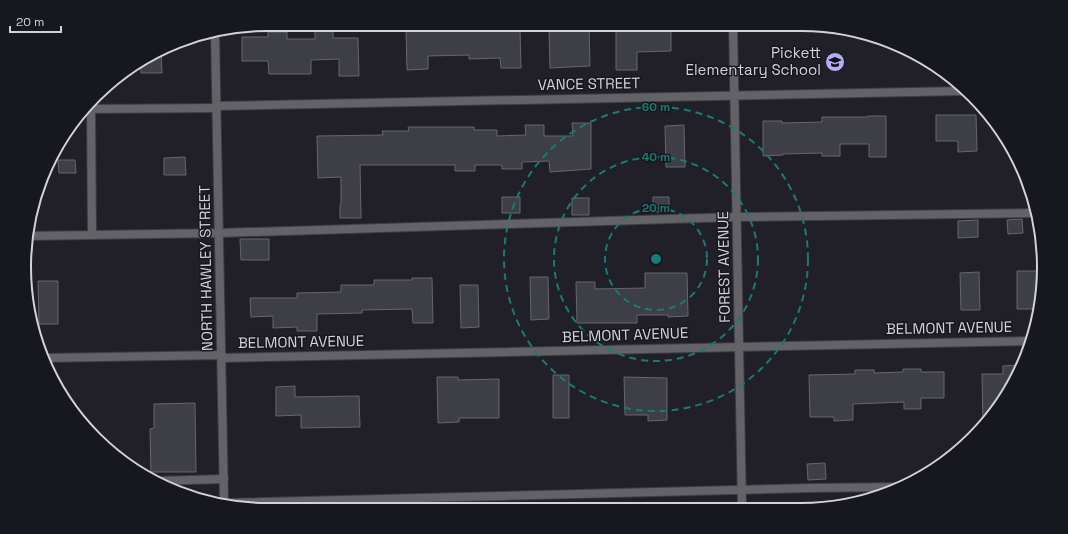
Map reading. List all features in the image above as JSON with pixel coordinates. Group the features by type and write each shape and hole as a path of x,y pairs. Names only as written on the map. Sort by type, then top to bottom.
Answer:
{"street":[{"name":"FOREST AVENUE","path":"733,31 742,503"},
{"name":"NORTH HAWLEY STREET","path":"215,37 225,499"},
{"name":"VANCE STREET","path":"92,109 958,91"},
{"path":"90,111 92,235"},
{"path":"33,236 220,233 737,217 1030,213"},
{"name":"BELMONT AVENUE","path":"49,358 1025,341"},
{"path":"167,481 224,479"},
{"path":"245,502 884,487"}],"building":[{"path":"315,31 333,31 333,38 358,38 359,76 339,76 339,59 311,60 311,74 269,74 268,61 242,61 242,37 268,37 268,32 287,32 287,39 315,39"},
{"path":"406,31 520,31 521,68 501,68 500,58 469,59 469,55 428,56 428,69 407,70"},
{"path":"549,31 589,31 590,66 550,68"},
{"path":"616,31 671,31 671,51 637,52 637,70 616,70"},
{"path":"161,56 162,73 141,73 141,68"},
{"path":"936,115 976,115 977,151 958,152 958,141 936,141"},
{"path":"886,116 886,157 869,157 869,144 840,144 840,156 822,156 822,153 763,156 763,121 782,121 782,123 822,122 822,117"},
{"path":"572,123 591,123 591,169 550,172 549,161 522,162 522,169 502,169 502,165 475,165 475,171 455,171 455,165 360,165 361,218 340,218 341,177 318,178 317,136 383,135 382,131 409,131 408,127 474,127 474,130 497,130 497,136 526,135 525,125 544,125 544,136 573,136"},
{"path":"684,125 685,167 666,167 665,126"},
{"path":"185,157 186,175 164,175 164,158"},
{"path":"58,160 75,160 76,173 59,173"},
{"path":"502,197 520,197 520,213 502,213"},
{"path":"653,197 669,197 669,212 653,212"},
{"path":"572,198 589,198 589,215 572,215"},
{"path":"1022,219 1023,233 1008,234 1007,220"},
{"path":"978,220 978,237 958,238 958,221"},
{"path":"240,239 269,239 269,260 241,260"},
{"path":"1017,271 1037,271 1033,309 1017,309"},
{"path":"979,272 980,310 961,310 960,273"},
{"path":"645,273 687,273 688,316 668,317 668,315 637,315 637,323 577,323 576,282 595,282 595,289 645,288"},
{"path":"530,277 548,277 549,319 531,320"},
{"path":"412,278 432,278 433,323 413,323 412,309 362,310 362,313 317,314 317,331 297,331 297,327 273,328 273,316 251,317 250,298 297,298 297,293 341,292 341,285 374,285 374,280 412,280"},
{"path":"38,281 58,281 58,324 39,324"},
{"path":"460,285 478,285 479,327 461,328"},
{"path":"1015,365 997,398 983,417 982,374 1003,374 1003,366"},
{"path":"903,369 921,369 921,372 944,372 944,398 921,398 921,409 904,409 904,402 853,404 853,420 834,421 834,417 810,417 809,375 855,374 855,370 874,370 874,373 903,372"},
{"path":"553,375 569,375 569,418 553,418"},
{"path":"437,377 458,377 458,380 499,379 499,418 459,418 459,422 438,423"},
{"path":"624,377 667,378 667,420 648,421 648,415 625,415"},
{"path":"295,386 295,397 359,396 360,427 301,428 301,415 276,416 276,387"},
{"path":"195,403 196,472 151,472 150,429 154,428 154,404"},
{"path":"825,463 826,479 808,480 807,464"}],"place":[{"name":"Pickett Elementary School","path":"835,62"}]}
